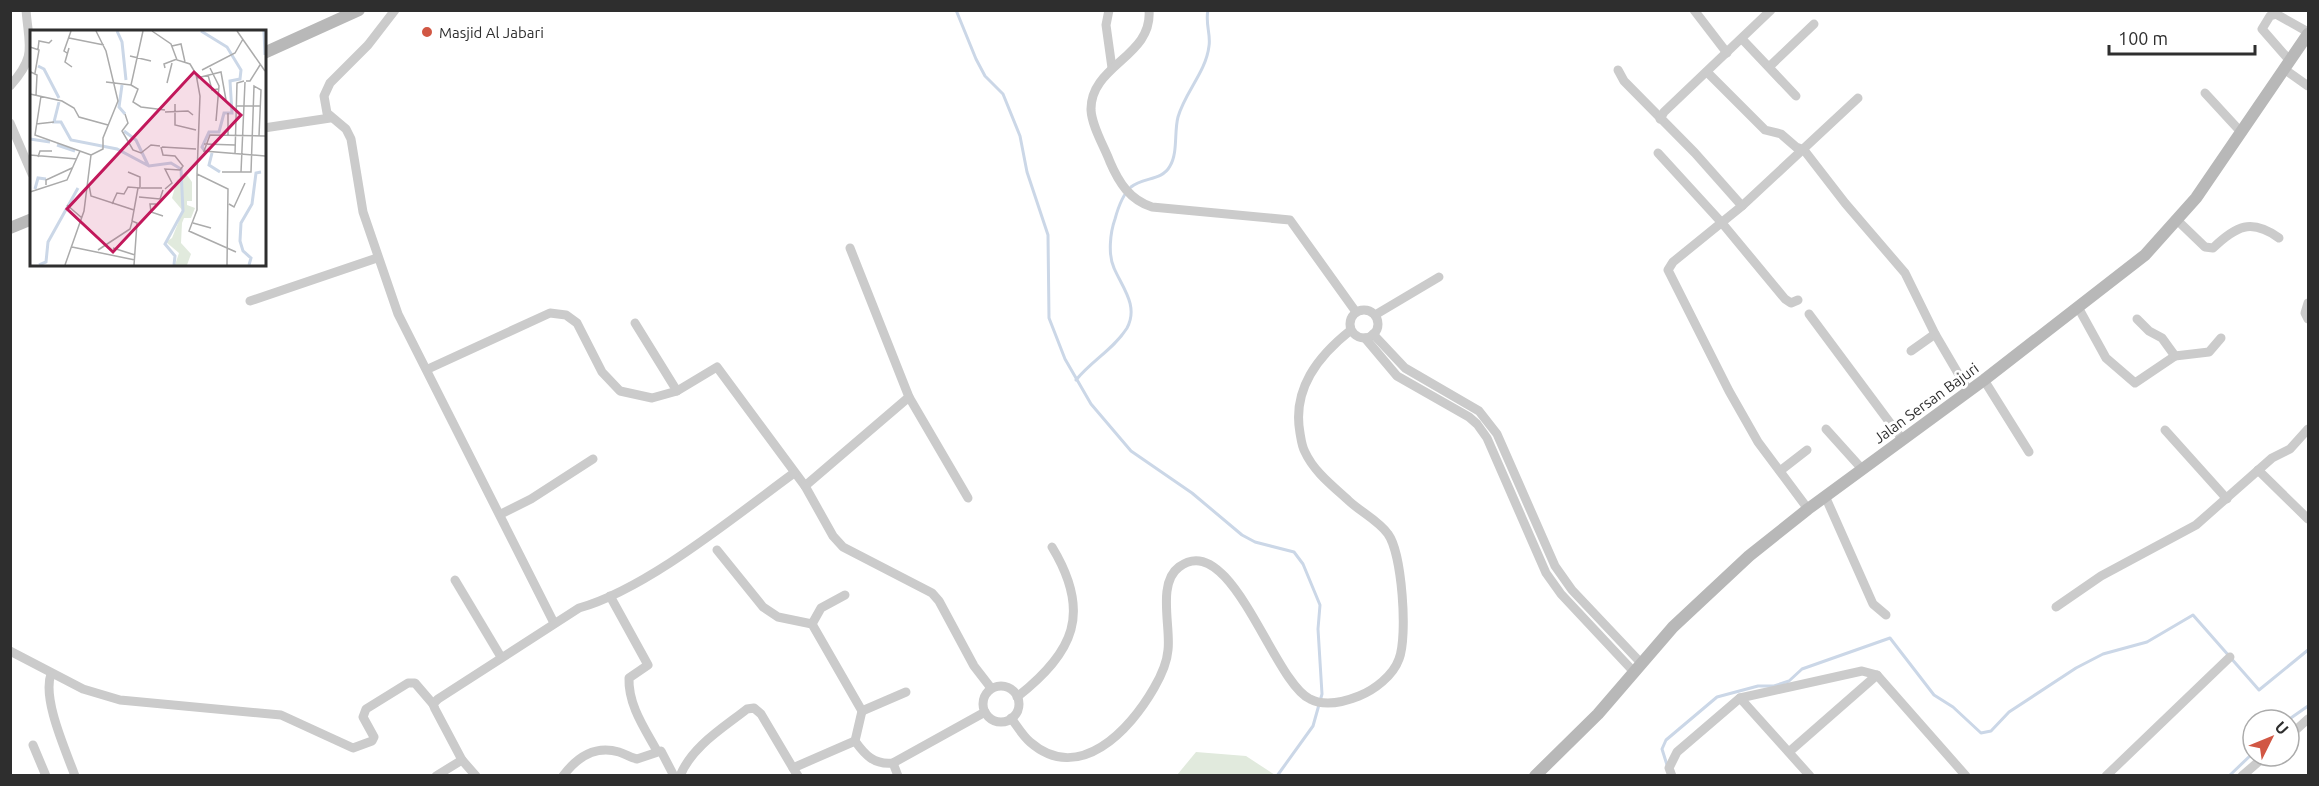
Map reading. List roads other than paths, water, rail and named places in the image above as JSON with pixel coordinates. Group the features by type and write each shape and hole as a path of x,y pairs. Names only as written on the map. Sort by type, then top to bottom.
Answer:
{"main road":[{"path":"266,52 359,10"},
{"name":"Jalan Sersan Bajuri","path":"1535,776 1598,714 1673,627 1722,581 1808,508 1969,392 2079,309 2145,255 2178,221 2308,33"},
{"path":"10,228 30,220"}],"street":[{"path":"10,86 27,66 30,57 26,10"},
{"path":"395,10 368,45 330,83 324,96 324,107 330,118 346,129 351,139 363,212 398,314 428,369 554,623"},
{"path":"1109,10 1106,25 1112,68"},
{"path":"1149,10 1150,23 1146,35 1102,80 1091,108 1113,170 1129,194 1152,207 1290,220 1356,312"},
{"path":"1694,10 1727,53"},
{"path":"1660,119 1664,112 1771,10"},
{"path":"2308,33 2276,14 2265,21 2262,29 2287,65 2308,86"},
{"path":"1769,67 1814,24"},
{"path":"1742,39 1796,96"},
{"path":"1618,70 1624,81 1742,206"},
{"path":"1707,72 1766,130 1781,134 1796,147 1804,150 1845,203 1905,273 1935,334 1969,392"},
{"path":"2205,93 2240,131"},
{"path":"1808,508 1758,442 1729,391 1669,273 1672,262 1742,206 1858,98"},
{"path":"266,128 330,118"},
{"path":"10,123 30,169"},
{"path":"1658,153 1722,223 1785,299 1791,303 1798,300"},
{"path":"2178,221 2205,247 2213,248 2229,232 2246,226 2264,227 2279,238"},
{"path":"850,248 909,397 968,498"},
{"path":"250,301 377,258"},
{"path":"1375,315 1439,278"},
{"path":"2308,303 2305,313 2308,319"},
{"path":"2079,309 2106,358 2134,382 2175,356 2209,352 2221,338"},
{"path":"1369,336 1378,326 1375,315 1366,310 1356,312 1351,320 1352,330 1357,336 1369,336 1405,368 1484,416 1497,434 1555,566 1572,590 1637,667"},
{"path":"428,369 550,313 566,315 577,323 607,380 620,391 652,398 677,391 717,367 805,486 833,536 843,547 932,593 974,666 991,688"},
{"path":"1809,314 1902,439"},
{"path":"2137,319 2149,331 2157,334 2175,356"},
{"path":"635,323 677,391"},
{"path":"1011,718 1030,742 1054,756 1068,759 1092,754 1117,735 1153,690 1165,666 1168,649 1168,585 1176,568 1190,560 1205,561 1217,567 1248,610 1294,688 1309,699 1323,704 1346,701 1375,689 1399,660 1403,630 1402,582 1391,538 1313,465 1303,450 1298,419 1299,402 1306,379 1320,359 1352,330"},
{"path":"1911,351 1935,334"},
{"path":"1369,336 1397,376 1477,424 1487,438 1546,573 1561,594 1637,667"},
{"path":"1984,380 2030,452"},
{"path":"805,486 909,397"},
{"path":"1827,429 1862,469"},
{"path":"2056,607 2101,576 2196,525 2272,458 2289,449 2308,429"},
{"path":"2165,430 2227,500"},
{"path":"1780,471 1807,450"},
{"path":"501,514 593,459"},
{"path":"2258,470 2308,519"},
{"path":"1503,477 1514,472"},
{"path":"433,704 456,684 554,623 647,576 794,473"},
{"path":"1825,496 1873,604 1886,615"},
{"path":"1017,697 1047,673 1063,651 1070,635 1073,610 1070,585 1066,570 1053,547"},
{"path":"680,776 690,758 704,744 747,709 754,708 761,714 795,772 855,741 862,711 812,624 778,617 763,607 717,550"},
{"path":"455,580 501,657"},
{"path":"812,624 821,608 845,595"},
{"path":"610,596 648,665 629,678 629,683 631,698 657,751"},
{"path":"10,651 83,689 120,700 281,715 353,748 372,741 374,737 363,717 366,709 413,681 433,704 462,760 476,776"},
{"path":"2106,776 2230,657"},
{"path":"1670,772 1677,752 1740,698 1855,672 1866,672 1877,675 1966,776"},
{"path":"51,674 48,684 50,698 75,776"},
{"path":"1789,752 1877,675"},
{"path":"1006,687 1017,697 1018,708 1006,721 994,720 985,712 983,699 991,688 1006,687"},
{"path":"862,711 906,692"},
{"path":"1740,698 1810,776"},
{"path":"855,741 867,756 876,762 893,763 985,712"},
{"path":"33,745 46,776"},
{"path":"563,776 576,759 598,750 616,751 637,759 657,751 664,753 674,776"},
{"path":"436,776 462,760"},
{"path":"893,763 898,776"}],"waterway":[{"path":"956,10 976,59 985,76 1003,94 1020,136 1027,172 1048,235 1049,318 1065,359 1091,404 1131,451 1192,493 1242,535 1255,542 1294,552 1303,564 1320,605 1318,629 1322,694 1313,726 1277,776"},
{"path":"1076,380 1116,342 1130,320 1128,297 1111,257 1110,244 1113,225 1128,190 1136,184 1157,177 1167,171 1170,166 1175,149 1178,117 1207,55 1208,10"},
{"path":"1667,765 1662,749 1666,740 1717,697 1758,686 1774,686 1789,681 1802,669 1890,638 1934,695 1953,707 1981,733 1991,731 2009,712 2076,668 2103,654 2147,642 2193,615 2259,690 2308,650"},
{"path":"2301,711 2308,706"},
{"path":"2229,776 2241,764"}],"place":[{"name":"Masjid Al Jabari","path":"427,32"}]}
